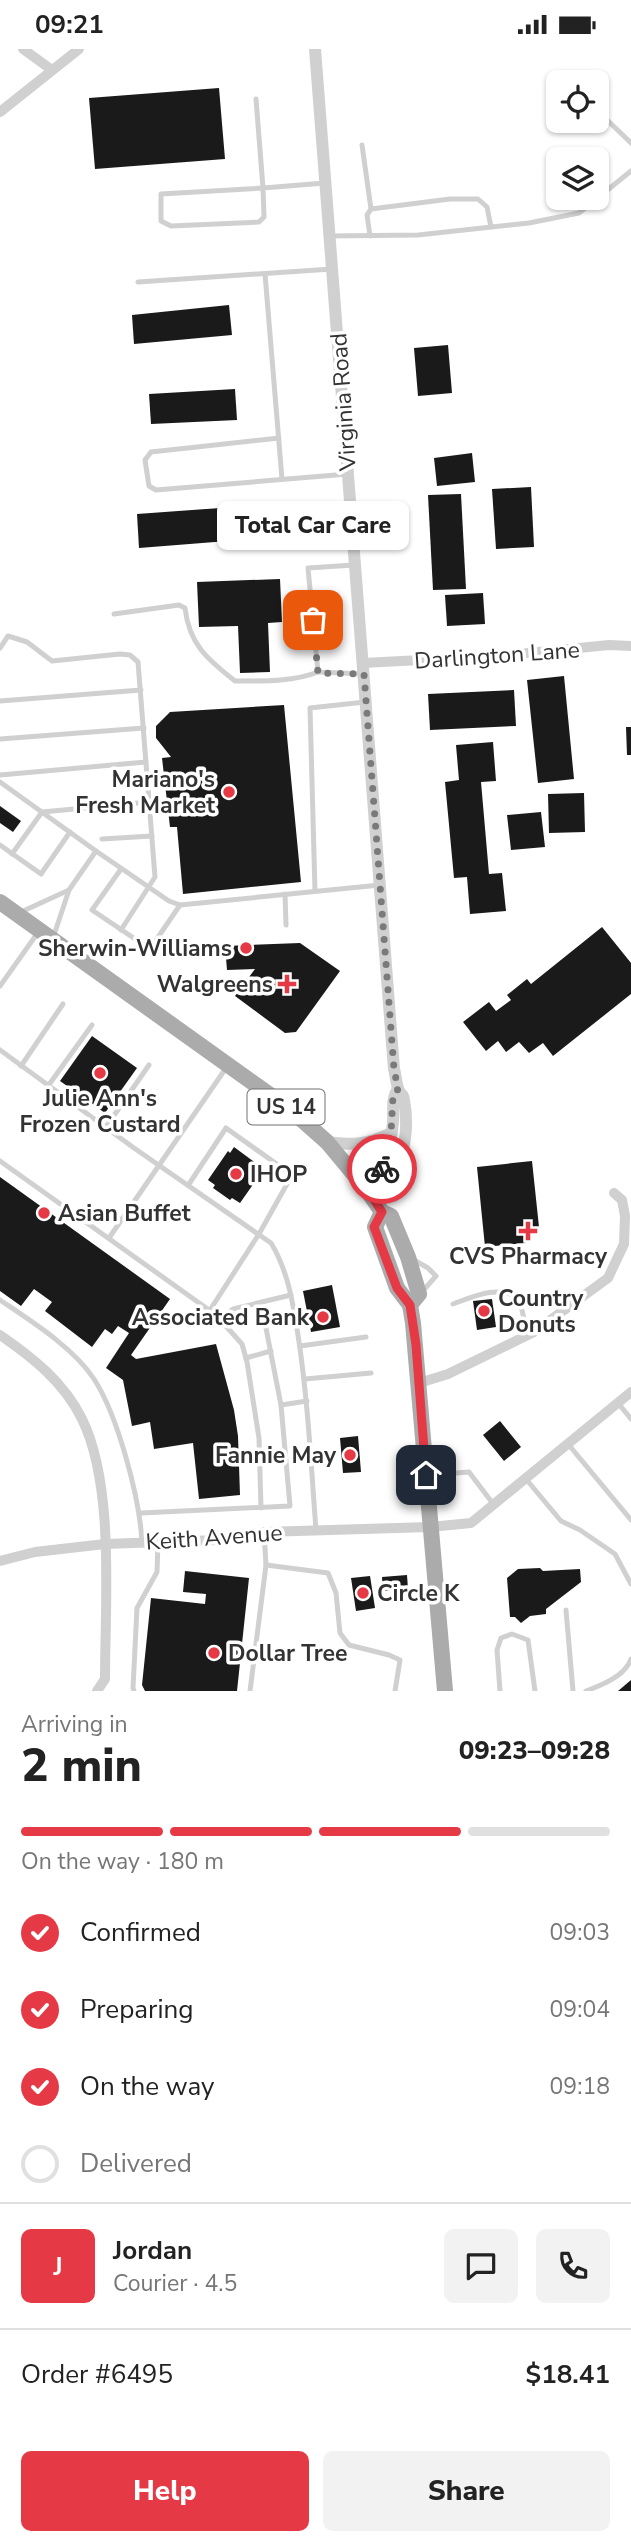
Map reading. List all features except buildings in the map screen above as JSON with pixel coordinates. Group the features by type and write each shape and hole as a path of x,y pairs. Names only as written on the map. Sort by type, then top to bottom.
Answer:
{"main road":[{"name":"US 14","path":"0,902 291,1110 327,1142 375,1201 391,1216 408,1257 414,1300 445,1691"},
{"name":"US 14","path":"375,1201 374,1227 397,1288 414,1300"}],"street":[{"path":"23,49 52,70"},
{"path":"0,112 79,49"},
{"name":"Virginia Road","path":"315,49 394,1069 398,1089 404,1097 406,1137 403,1153 389,1187 375,1201"},
{"name":"Darlington Lane","path":"363,669 609,645 631,646"},
{"name":"Virginia Road","path":"375,1201 391,1133 393,1096 398,1089"},
{"path":"327,1142 359,1145 373,1142 391,1133"},
{"path":"419,1383 448,1374 528,1335 608,1278 624,1244 625,1216 622,1200 614,1193"},
{"path":"0,1335 45,1369 66,1394 81,1418 93,1448 105,1544 104,1679 97,1691"},
{"name":"Keith Avenue","path":"0,1561 35,1552 105,1544 216,1540 264,1532 430,1527 471,1523 631,1392"}],"lane":[{"path":"256,99 263,188 264,217 259,222 171,226 161,221 161,194 263,188 326,183"},
{"path":"609,122 631,143"},
{"path":"362,145 371,209 367,215 370,236"},
{"path":"330,236 418,235 579,213 631,171"},
{"path":"371,209 450,199 478,199 487,207 491,227"},
{"path":"138,282 332,269"},
{"path":"265,274 282,479"},
{"path":"279,438 151,452 145,460 149,486 156,489 348,474"},
{"path":"318,673 308,568 355,565"},
{"path":"114,614 179,605 185,608 187,624 196,645 234,681 307,677 318,673 363,669"},
{"path":"0,648 8,636 27,642 52,661 120,654 130,655 138,662 155,877 121,930"},
{"path":"0,701 141,689"},
{"path":"315,891 310,708 366,702"},
{"path":"0,740 144,728"},
{"path":"0,775 146,762"},
{"path":"0,782 121,869 169,901 180,905 380,885"},
{"path":"12,854 42,812 149,802"},
{"path":"0,845 41,874 70,832"},
{"path":"102,839 152,836"},
{"path":"0,986 46,935 69,890 96,851"},
{"path":"121,869 92,910 150,949 180,905"},
{"path":"16,913 69,890"},
{"path":"285,894 286,925"},
{"path":"20,1066 63,1004"},
{"path":"48,1086 92,1025"},
{"path":"0,1050 271,1243 283,1262 300,1346 307,1401 316,1530"},
{"path":"109,1238 228,1064"},
{"path":"106,1127 149,1065"},
{"path":"189,1184 226,1128 292,1175 210,1310"},
{"path":"0,1161 210,1310 242,1344 247,1358 258,1438 261,1508"},
{"path":"453,1304 483,1293 507,1291 519,1298 528,1335"},
{"path":"220,1319 233,1310 290,1295"},
{"path":"0,1300 74,1356 94,1379 110,1414 141,1513 142,1543"},
{"path":"141,1513 290,1506 281,1405 264,1318"},
{"path":"300,1346 366,1336"},
{"path":"247,1358 271,1351"},
{"path":"305,1379 371,1373"},
{"path":"281,1405 307,1401"},
{"path":"618,1402 631,1419"},
{"path":"568,1444 631,1520"},
{"path":"426,1475 469,1472 495,1506"},
{"path":"526,1479 561,1521 580,1530 615,1554 631,1584"},
{"path":"250,1691 266,1565 264,1532"},
{"path":"134,1691 137,1608 157,1572 159,1542"},
{"path":"266,1565 328,1573 336,1593 340,1633 349,1645 400,1660 395,1691"},
{"path":"566,1610 573,1691"},
{"path":"500,1691 498,1650 501,1638 512,1634 528,1640 537,1691"},
{"path":"586,1691 606,1683 628,1666 631,1659"}],"way so far":[{"path":"313,620 318,673 364,674 394,1069 398,1089 393,1096 393,1122 382,1169"}],"place":[{"name":"Total Car Care","path":"313,620"},
{"name":"Mariano's Fresh Market","path":"229,792"},
{"name":"Sherwin-Williams","path":"246,948"},
{"name":"Walgreens","path":"287,984"},
{"name":"Julie Ann's Frozen Custard","path":"100,1073"},
{"name":"IHOP","path":"236,1174"},
{"name":"Asian Buffet","path":"44,1213"},
{"name":"CVS Pharmacy","path":"528,1231"},
{"name":"Country Donuts","path":"484,1311"},
{"name":"Associated Bank","path":"323,1317"},
{"name":"Fannie May","path":"350,1455"},
{"name":"Circle K","path":"363,1593"},
{"name":"Dollar Tree","path":"214,1653"}],"route":[{"path":"382,1169 368,1190 382,1212 374,1227 397,1288 410,1305 414,1323 426,1475"}]}
